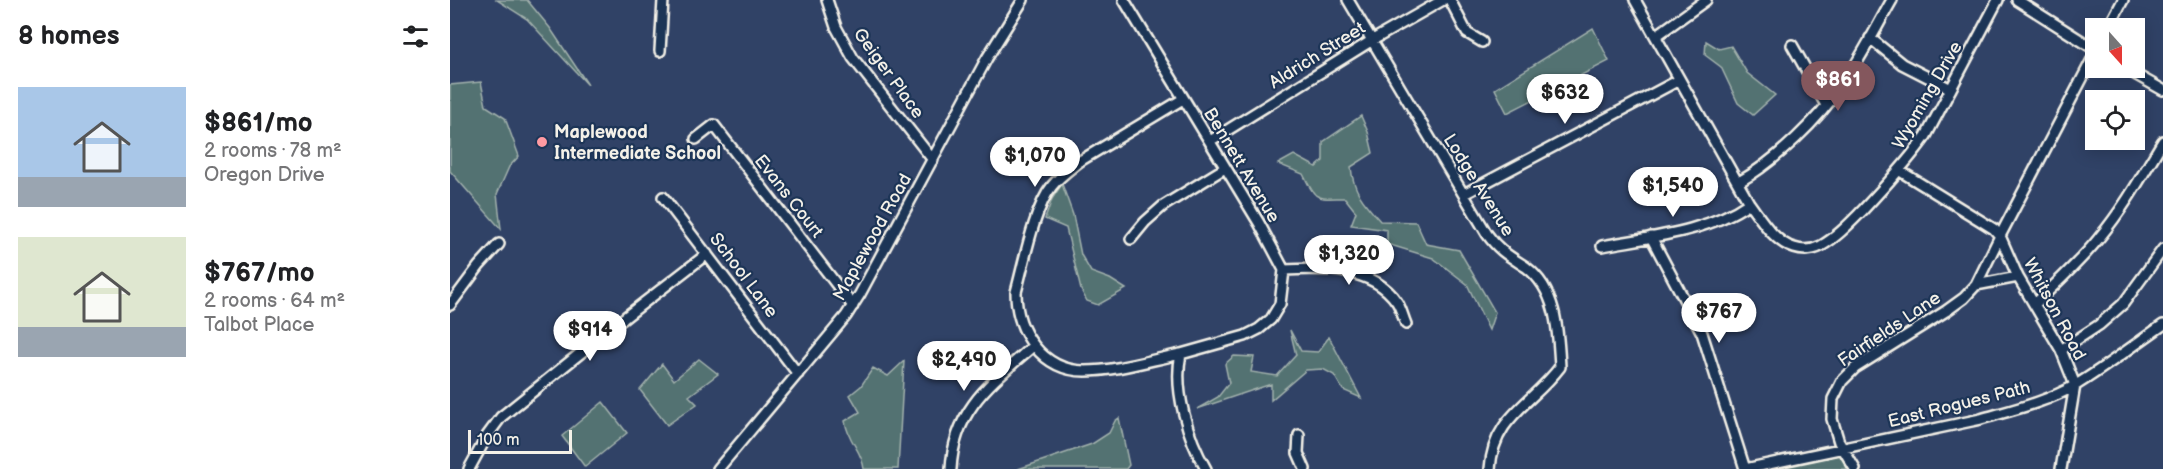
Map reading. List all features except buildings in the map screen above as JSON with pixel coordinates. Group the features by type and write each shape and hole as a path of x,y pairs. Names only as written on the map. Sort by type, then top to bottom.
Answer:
{"street":[{"path":"660,51 663,0"},
{"name":"Geiger Place","path":"827,0 836,27 853,58 933,160"},
{"name":"Maplewood Road","path":"718,469 853,306 987,58 1023,0"},
{"name":"Bennett Avenue","path":"1124,0 1210,141 1284,270"},
{"name":"Lodge Avenue","path":"1348,0 1486,234 1497,248 1526,267 1540,280 1550,297 1556,322 1560,367 1548,382 1504,423 1491,453 1490,469"},
{"name":"Aldrich Street","path":"1210,141 1371,41 1443,0"},
{"path":"1450,0 1467,33 1482,42"},
{"name":"Wyoming Drive","path":"1635,0 1749,202 1764,224 1779,239 1793,248 1806,250 1819,247 1834,237 1900,171 1926,136 1998,0"},
{"path":"1656,36 1706,0"},
{"path":"1739,182 1776,156 1842,86 1892,0"},
{"path":"2017,0 2085,44"},
{"path":"2113,18 2123,0"},
{"path":"1870,38 1902,64 1951,90"},
{"path":"1792,45 1826,105"},
{"path":"1976,285 2085,72"},
{"path":"2142,78 2163,90"},
{"path":"1464,194 1679,80"},
{"path":"1183,99 1080,161 1065,172 1051,188 1041,206 1016,292 1016,306 1020,322 1033,346 1052,361 1066,368 1082,371 1102,370 1181,354 1245,336 1259,329 1271,319 1280,304 1284,270 1334,269 1366,278 1380,286 1397,302 1406,324"},
{"name":"Evans Court","path":"696,139 714,125 853,306"},
{"path":"2035,304 2099,239 2122,208 2163,141"},
{"path":"1131,239 1163,206 1225,168"},
{"path":"1900,171 1985,224 2000,236"},
{"name":"School Lane","path":"663,197 798,374"},
{"path":"1602,246 1720,220 1749,202"},
{"name":"Whitson Road","path":"2000,236 2018,277 2061,350 2075,385 2061,469"},
{"path":"1651,237 1702,333 1745,469"},
{"path":"450,305 479,266 499,244"},
{"path":"2061,350 2099,325 2123,304 2163,249"},
{"path":"469,469 487,436 501,417 708,254"},
{"path":"1976,285 2018,277"},
{"name":"Fairfields Lane","path":"1856,469 1836,433 1831,409 1842,381 1855,368 1946,311 1964,298 1976,285"},
{"name":"East Rogues Path","path":"1745,469 1981,419 2040,401 2075,385 2163,325"},
{"path":"951,469 957,430 966,413 990,384 1033,346"},
{"path":"1181,354 1178,376 1191,440 1206,469"},
{"path":"1299,435 1298,453 1305,469"}],"green space":[{"path":"497,0 527,0 550,28 588,85 527,19"},
{"path":"1593,28 1609,61 1507,113 1495,89"},
{"path":"1706,41 1719,49 1731,46 1747,73 1775,95 1753,115 1738,103 1721,67 1705,55"},
{"path":"481,82 486,106 505,118 519,156 509,167 497,194 501,229 450,171 450,85"},
{"path":"1361,116 1373,153 1351,167 1354,183 1360,196 1380,221 1416,222 1426,244 1459,250 1495,312 1489,330 1467,284 1433,258 1387,244 1387,230 1351,225 1356,212 1345,198 1318,196 1311,190 1303,174 1278,164 1294,155 1316,167 1323,161 1323,142"},
{"path":"1062,184 1073,215 1081,255 1091,272 1110,279 1126,289 1098,305 1087,301 1081,290 1066,228 1045,219 1052,199"},
{"path":"1290,330 1301,351 1318,352 1329,337 1361,398 1343,390 1334,375 1323,369 1306,370 1271,400 1271,384 1197,409 1218,397 1229,383 1225,364 1234,356 1254,357 1251,372 1277,376 1296,355"},
{"path":"699,359 718,374 689,396 697,404 667,425 640,390 662,364 674,380"},
{"path":"904,361 898,469 864,469 861,456 849,435 845,421 860,412 850,395 861,386 873,368 888,376"},
{"path":"603,402 627,433 585,467 562,436"},
{"path":"1119,418 1129,465 1126,469 1018,469 1092,444 1109,433"},
{"path":"1840,455 1849,469 1775,469 1775,468"}],"place":[{"name":"Maplewood Intermediate School","path":"542,142"}]}
